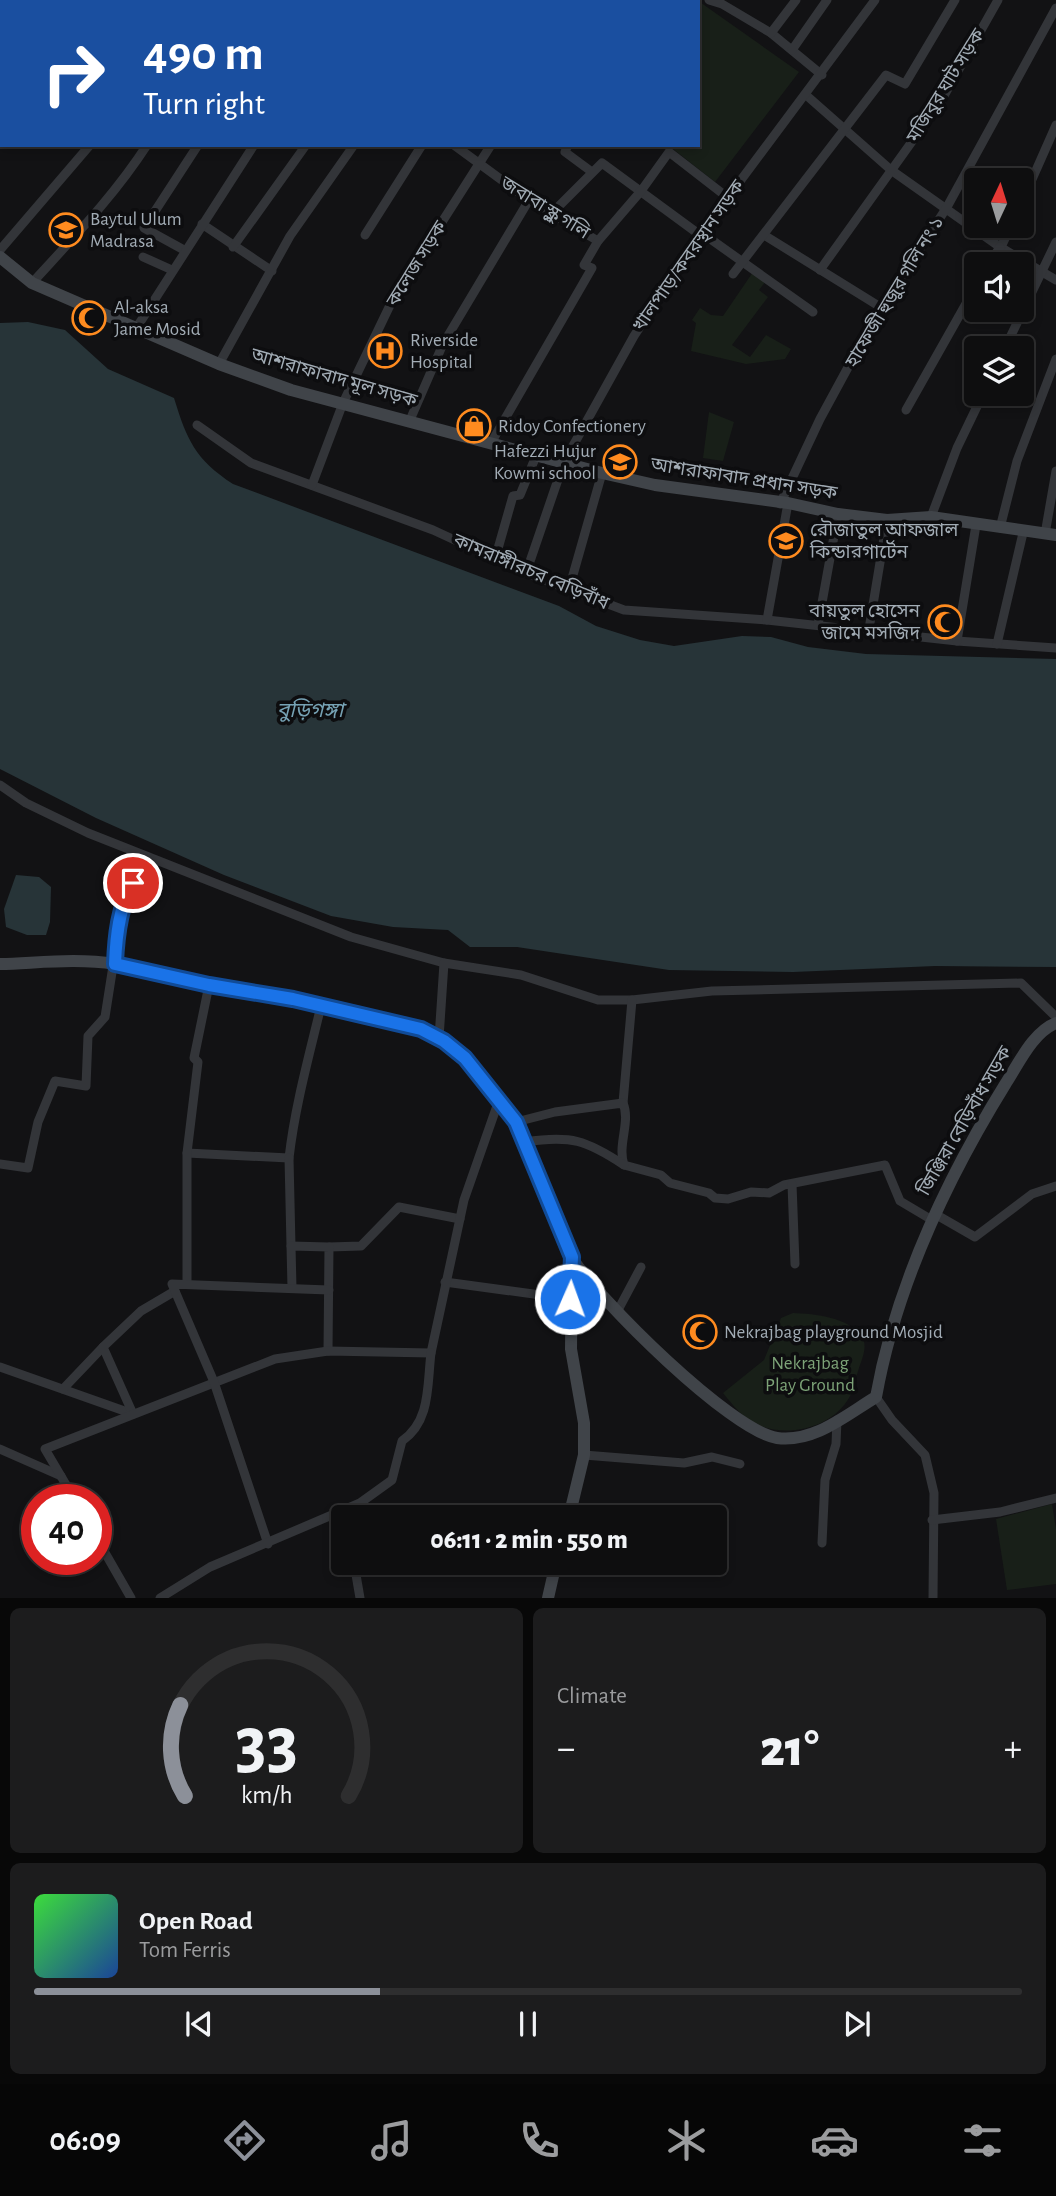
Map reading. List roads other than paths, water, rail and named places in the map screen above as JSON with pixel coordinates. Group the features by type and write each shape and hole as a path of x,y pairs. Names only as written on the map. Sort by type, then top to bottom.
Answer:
{"street":[{"path":"771,33 796,0"},
{"path":"792,50 827,0"},
{"name":"খালপাড়/কবরস্থান সড়ক","path":"526,573 564,462 634,336 727,197 822,75 875,0"},
{"name":"মজিবুর ঘাট সড়ক","path":"842,130 887,75 905,84 955,0"},
{"name":"মজিবুর ঘাট সড়ক","path":"820,270 941,101 998,0"},
{"path":"715,1 771,33 822,75"},
{"name":"হাফেজী হুজুর গলি নং ১","path":"767,620 784,504 820,419 882,308 947,207 1056,8"},
{"path":"806,95 842,130 891,170 1000,247 1056,280"},
{"path":"1034,175 1056,125"},
{"path":"733,274 760,242 842,130"},
{"path":"0,250 88,147"},
{"path":"32,283 128,177 146,147"},
{"path":"184,250 144,228 197,147"},
{"path":"137,327 253,147"},
{"path":"233,247 305,147"},
{"path":"219,365 290,236 353,147"},
{"path":"365,235 421,147"},
{"name":"জবাবা স্কুল গলি","path":"456,147 529,200 598,241"},
{"name":"কলেজ সড়ক","path":"312,485 343,403 393,299 490,147"},
{"path":"567,147 565,152 592,172"},
{"path":"491,443 592,268 584,265 598,241 671,152 727,197"},
{"path":"553,212 601,163 813,312"},
{"path":"410,420 443,344 529,200"},
{"path":"202,224 272,271"},
{"path":"997,252 1005,238"},
{"path":"760,242 820,270 882,308"},
{"path":"1011,336 1056,242"},
{"name":"আশরাফাবাদ মূল সড়ক","path":"0,257 32,283 219,365 291,390 431,425"},
{"path":"143,257 172,270"},
{"path":"906,410 964,307"},
{"path":"1000,528 1017,461 1056,359"},
{"path":"931,517 957,448 977,406"},
{"name":"কামরাঙ্গীরচর বেড়িবাঁধ","path":"197,425 251,463 433,530 526,573 624,610 767,620 869,629 957,641 1056,648"},
{"name":"আশরাফাবাদ প্রধান সড়ক","path":"431,425 536,456 655,485 838,514 887,520 931,517 1050,535"},
{"path":"495,559 513,496 520,495 536,456"},
{"path":"1050,535 1056,471"},
{"path":"569,589 602,473"},
{"path":"818,625 838,514"},
{"path":"869,629 887,520"},
{"path":"957,641 976,524"},
{"path":"997,643 1023,533"},
{"path":"0,785 26,803 88,834 351,937 444,963 521,975 598,1000 632,1000 712,990 1021,983 1056,1017"},
{"path":"0,1164 28,1168 38,1122 55,1081 86,1086 88,1036 105,1017 125,896 136,874"},
{"path":"0,964 75,961 115,964 321,1006 421,1029 439,1038 465,1058 516,1122 572,1257 617,1312 701,1389 762,1434 779,1438 817,1433 871,1400 925,1455 934,1493 933,1598"},
{"path":"439,1038 444,963"},
{"path":"187,1284 187,1153 198,1062 194,1058 196,1039 209,985"},
{"path":"624,1165 623,1103 632,1000"},
{"path":"292,1288 289,1158 295,1108 307,1071 321,1006"},
{"name":"জিঞ্জিরা বেড়িবাঁধ সড়ক","path":"871,1400 933,1217 954,1172 1019,1063 1046,1026 1056,1023"},
{"path":"160,1598 210,1567 356,1504 392,1480 402,1441 413,1433 427,1409 431,1353 445,1282 460,1219 499,1100"},
{"path":"516,1122 555,1112 623,1103"},
{"path":"525,1142 550,1138 591,1144 624,1165 661,1175 670,1183 709,1193 719,1199 736,1199 751,1192 769,1193 772,1189 792,1184 885,1165 900,1201 975,1237 1032,1194 1056,1186"},
{"path":"187,1153 289,1158"},
{"path":"792,1184 794,1264"},
{"path":"291,1246 361,1246 399,1207 460,1219"},
{"path":"328,1351 329,1247"},
{"path":"572,1257 571,1349 584,1423 584,1455 572,1505"},
{"path":"617,1312 641,1267"},
{"path":"445,1282 570,1299"},
{"path":"268,1544 214,1382 172,1284 329,1290"},
{"path":"63,1389 103,1347 155,1300 175,1291"},
{"path":"103,1347 133,1414"},
{"path":"66,1484 45,1449 275,1360 328,1351 431,1353"},
{"path":"0,1367 133,1414"},
{"path":"822,1543 825,1480 836,1444 837,1420"},
{"path":"0,1449 61,1476"},
{"path":"584,1455 684,1463 712,1457 740,1464"},
{"path":"932,1520 1000,1512 1056,1498"},
{"path":"112,1565 131,1598"},
{"path":"356,1575 360,1598"},
{"path":"548,1598 553,1575"}],"water":[{"name":"বুড়িগঙ্গা","path":"28,322 65,330 108,369 174,398 183,426 194,447 210,466 233,484 559,606 596,626 640,640 674,646 742,636 771,637 808,647 866,654 1056,659 1056,967 935,966 793,972 669,970 517,947 470,947 448,930 393,927 331,916 224,875 96,818 0,769 0,323"},
{"path":"16,875 39,877 51,887 50,922 46,935 27,935 6,927 4,909"}],"place":[{"name":"Baytul Ulum Madrasa","path":"66,230"},
{"name":"Al-aksa Jame Mosid","path":"89,318"},
{"name":"Riverside Hospital","path":"385,351"},
{"name":"Ridoy Confectionery","path":"474,426"},
{"name":"Hafezzi Hujur Kowmi school","path":"620,462"},
{"name":"রৌজাতুল আফজাল কিন্ডারগার্টেন","path":"786,541"},
{"name":"বায়তুল হোসেন জামে মসজিদ","path":"945,622"},
{"name":"Nekrajbag playground Mosjid","path":"700,1332"}],"park label":[{"name":"Nekrajbag Play Ground","path":"810,1374"}]}
